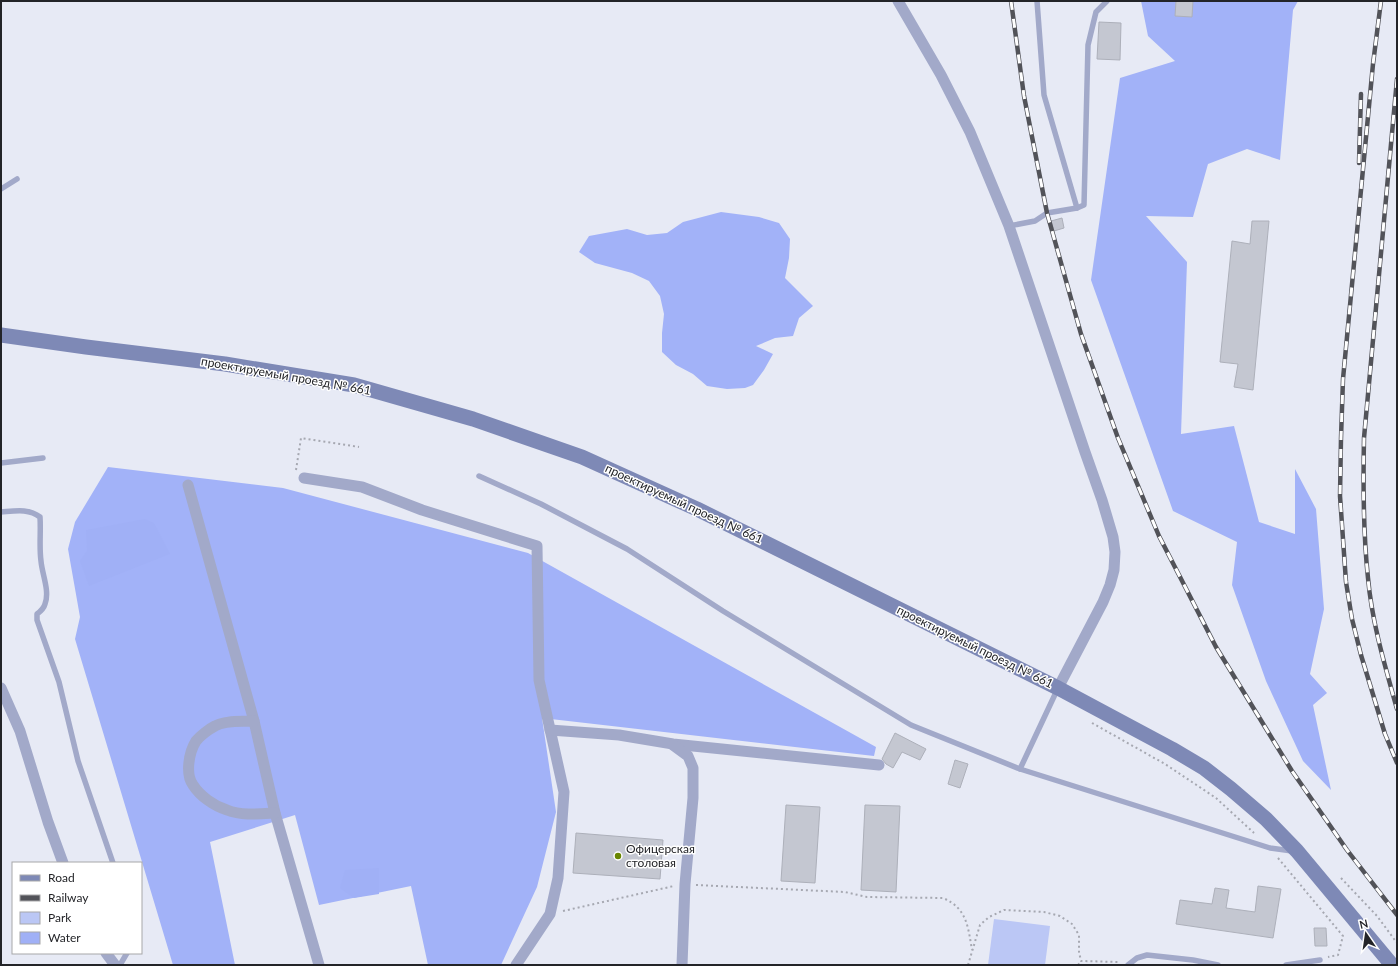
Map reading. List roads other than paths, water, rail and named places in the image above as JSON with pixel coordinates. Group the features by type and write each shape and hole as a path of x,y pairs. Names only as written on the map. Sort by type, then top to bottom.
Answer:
{"main road":[{"name":"проектируемый проезд № 661","path":"1,336 224,364 354,385 473,419 582,457 697,509 1058,688 1172,749 1204,768 1266,819 1297,851 1392,965"}],"street":[{"path":"898,1 941,75 970,132 1009,226 1102,500 1113,537 1115,552 1114,570 1108,591 1058,688"},
{"path":"304,478 362,487 422,510 537,546 539,680 564,792 558,878 550,914 516,965"},
{"path":"188,484 254,721 275,813 319,965"},
{"path":"1,688 20,731 48,822 63,862"},
{"path":"254,721 229,722 215,726 197,740 191,751 189,772 192,784 203,797 227,811 252,815 275,813"},
{"path":"550,730 619,735 673,744 879,765"},
{"path":"673,744 688,756 693,768 693,798 685,884 682,965"},
{"path":"107,954 114,965"}],"lane":[{"path":"1037,1 1044,95 1077,208"},
{"path":"1009,226 1035,221 1047,213 1077,208 1084,205 1088,45 1096,12 1107,1"},
{"path":"1,190 17,179"},
{"path":"1,463 43,458"},
{"path":"479,476 541,504 627,549 723,611 911,726 1020,769 1270,848 1297,851"},
{"path":"1,512 27,511 40,517 41,562 46,587 46,599 42,610 38,614 37,620 59,682 78,761 113,862"},
{"path":"1020,769 1058,688"},
{"path":"120,965 126,954"},
{"path":"1129,964 1137,958 1147,955 1193,960 1218,965"},
{"path":"1286,965 1320,960"}],"water":[{"path":"145,519 154,523 170,554 89,586 80,561 87,551 86,530"},
{"path":"379,868 379,894 354,898 340,888 345,870"}],"railway":[{"path":"1011,1 1024,96 1047,213 1081,334 1118,438 1159,536 1216,647 1292,771 1347,850 1397,915"},
{"path":"1381,1 1373,64 1343,379 1340,496 1346,582 1352,619 1361,655 1385,734 1397,763"},
{"path":"1397,79 1364,438 1365,543 1370,595 1380,644 1397,709"},
{"path":"1359,163 1361,94"}],"place":[{"name":"Офицерская столовая","path":"618,856"}]}
